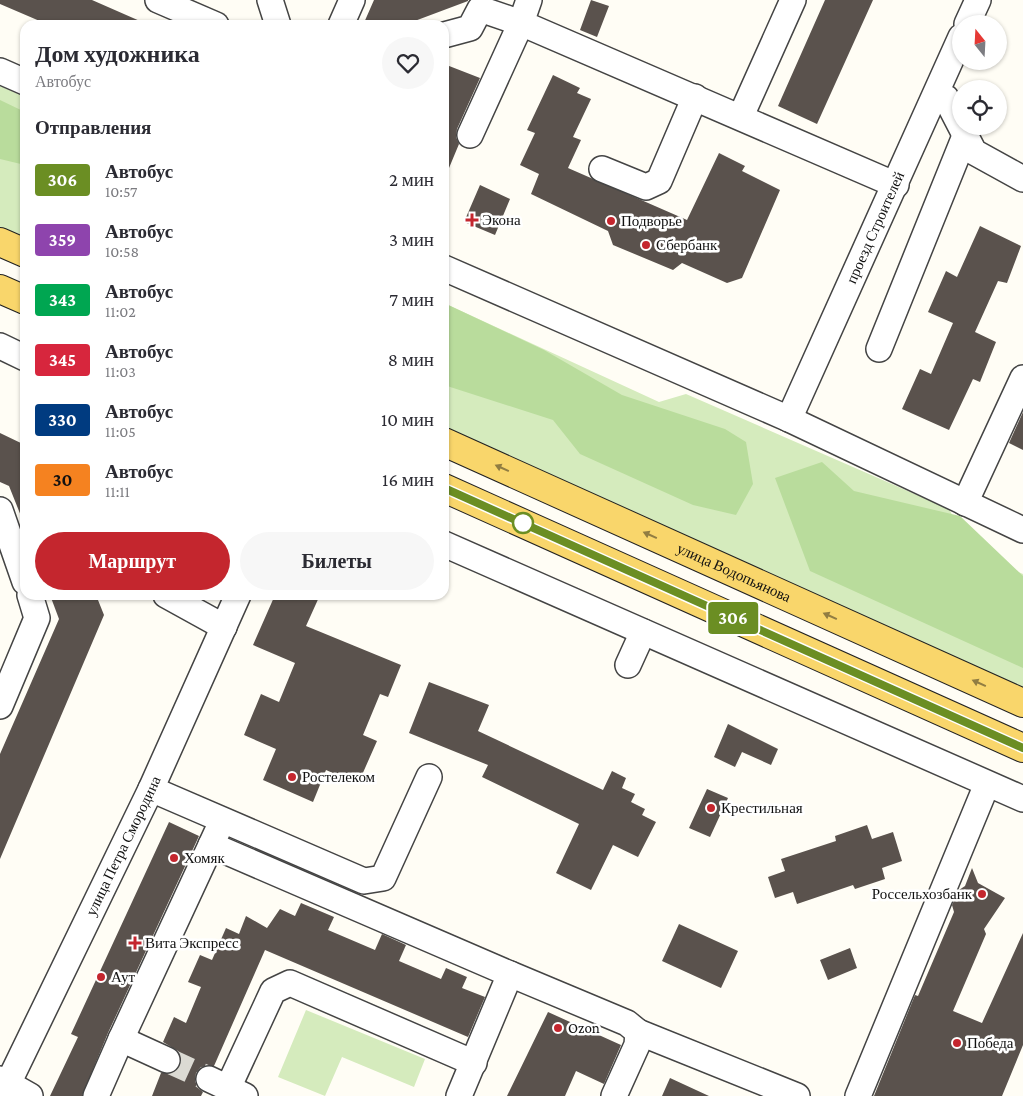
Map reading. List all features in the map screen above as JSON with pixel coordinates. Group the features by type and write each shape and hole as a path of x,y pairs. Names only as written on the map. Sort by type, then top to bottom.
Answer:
{"main road":[{"path":"0,242 20,251"},
{"path":"0,289 20,298"},
{"name":"улица Водопьянова","path":"449,444 1023,703"},
{"path":"449,490 1023,748"}],"street":[{"path":"158,0 204,20"},
{"path":"270,0 276,20"},
{"path":"343,20 352,0"},
{"path":"741,116 793,0"},
{"path":"971,15 978,0"},
{"path":"449,34 470,28 480,9 526,11 695,97 896,185"},
{"path":"470,135 526,11"},
{"name":"проезд Строителей","path":"789,419 952,58"},
{"path":"0,71 20,80"},
{"path":"936,95 946,98 974,152 1023,180"},
{"path":"602,169 646,188 658,181 695,97"},
{"path":"879,349 966,136"},
{"path":"449,270 789,419 1023,530"},
{"path":"0,346 20,356"},
{"path":"965,503 1023,378"},
{"path":"0,510 20,568"},
{"path":"449,546 1023,800"},
{"path":"0,706 37,618 32,600"},
{"path":"175,600 224,627"},
{"name":"улица Петра Смородина","path":"4,1086 151,789 236,600"},
{"path":"628,664 643,632"},
{"path":"151,789 364,881 384,878 428,778"},
{"path":"858,1096 988,784"},
{"path":"96,1096 222,819"},
{"path":"211,845 510,974 627,1022 638,1032 796,1096"},
{"path":"459,1096 510,974"},
{"path":"227,1088 273,991 290,983 474,1063"},
{"path":"614,1096 637,1045 638,1032"},
{"path":"121,1039 167,1060"},
{"path":"4,1086 30,1096"}],"green space":[{"path":"0,86 20,95 20,240 0,230"},
{"path":"0,100 20,110 20,164 0,159"},
{"path":"449,305 659,402 686,394 949,509 972,552 1023,574 1023,688 449,429"},
{"path":"449,305 544,350 622,395 725,429 746,442 753,484 736,515 693,505 580,454 553,420 449,387"},
{"path":"822,462 854,491 960,516 1023,576 1023,668 810,571 775,478"},
{"path":"306,1010 425,1059 414,1087 342,1057 325,1096 278,1077"}],"building":[{"path":"0,0 92,0 138,20 37,20 0,4"},
{"path":"374,0 468,0 417,20 365,20"},
{"path":"591,0 609,6 597,37 580,30"},
{"path":"825,0 873,0 817,124 778,106"},
{"path":"449,66 480,78 457,129 456,137 459,144 449,168"},
{"path":"553,75 580,88 577,93 591,99 573,137 581,140 568,168 687,220 719,153 745,166 742,171 780,190 742,278 727,283 682,263 673,270 613,245 608,231 531,194 539,174 520,165 535,133 527,130"},
{"path":"480,185 510,199 495,235 464,222"},
{"path":"980,226 1021,246 1007,283 998,281 975,332 996,342 980,382 973,379 949,430 902,409 920,369 931,374 953,323 928,312 946,271 957,277"},
{"path":"1023,412 1023,450 1009,443"},
{"path":"0,433 20,443 20,514 9,486 0,482"},
{"path":"52,600 98,600 104,615 0,859 0,754 59,619"},
{"path":"273,600 318,600 306,626 401,665 388,697 380,694 363,735 377,741 358,784 326,770 313,802 263,780 276,749 244,735 261,694 279,702 295,663 253,645"},
{"path":"429,682 489,705 478,731 603,790 612,771 626,778 622,788 635,794 631,802 645,809 642,815 656,822 638,857 613,845 591,890 556,873 579,824 482,777 488,765 409,733"},
{"path":"728,724 778,749 771,765 742,752 735,767 714,757"},
{"name":"Крестильная","path":"707,789 728,798 710,837 689,828"},
{"path":"169,822 199,836 108,1033 82,1096 50,1096 78,1037 71,1034"},
{"path":"867,825 872,839 893,832 902,861 882,868 885,879 855,889 853,885 797,904 793,892 775,898 768,877 785,871 781,859 836,841 835,836"},
{"path":"972,868 978,883 1005,898 984,929 986,934 953,1011 982,1023 1023,933 1023,1045 1002,1096 874,1096 915,995 918,996 954,912 952,905 959,890 965,886"},
{"path":"301,903 334,917 328,930 375,950 382,934 406,945 399,961 441,979 446,968 467,977 462,988 485,997 468,1037 265,950 214,1066 201,1067 196,1073 195,1081 198,1088 203,1092 201,1096 152,1096 161,1073 175,1072 180,1066 181,1058 178,1051 163,1042 174,1017 186,1023 201,987 188,982 200,955 212,960 226,928 239,934 246,916 267,928 280,909 295,916"},
{"path":"679,924 738,951 721,988 662,961"},
{"path":"850,948 857,968 828,980 820,960"},
{"path":"548,1012 621,1045 604,1084 576,1071 565,1096 507,1096"},
{"path":"670,1078 709,1096 662,1096"}],"tunnel":[{"path":"167,1060 209,1079"}],"bus line":[{"name":"306","path":"449,490 1023,748"}],"place":[{"name":"Экона","path":"472,220"},
{"name":"Подворье","path":"611,221"},
{"name":"Сбербанк","path":"646,245"},
{"name":"Ростелеком","path":"292,777"},
{"name":"Крестильная","path":"711,808"},
{"name":"Хомяк","path":"174,858"},
{"name":"Россельхозбанк","path":"982,894"},
{"name":"Вита Экспресс","path":"135,943"},
{"name":"Аут","path":"101,977"},
{"name":"Ozon","path":"558,1028"},
{"name":"Победа","path":"957,1043"}]}
